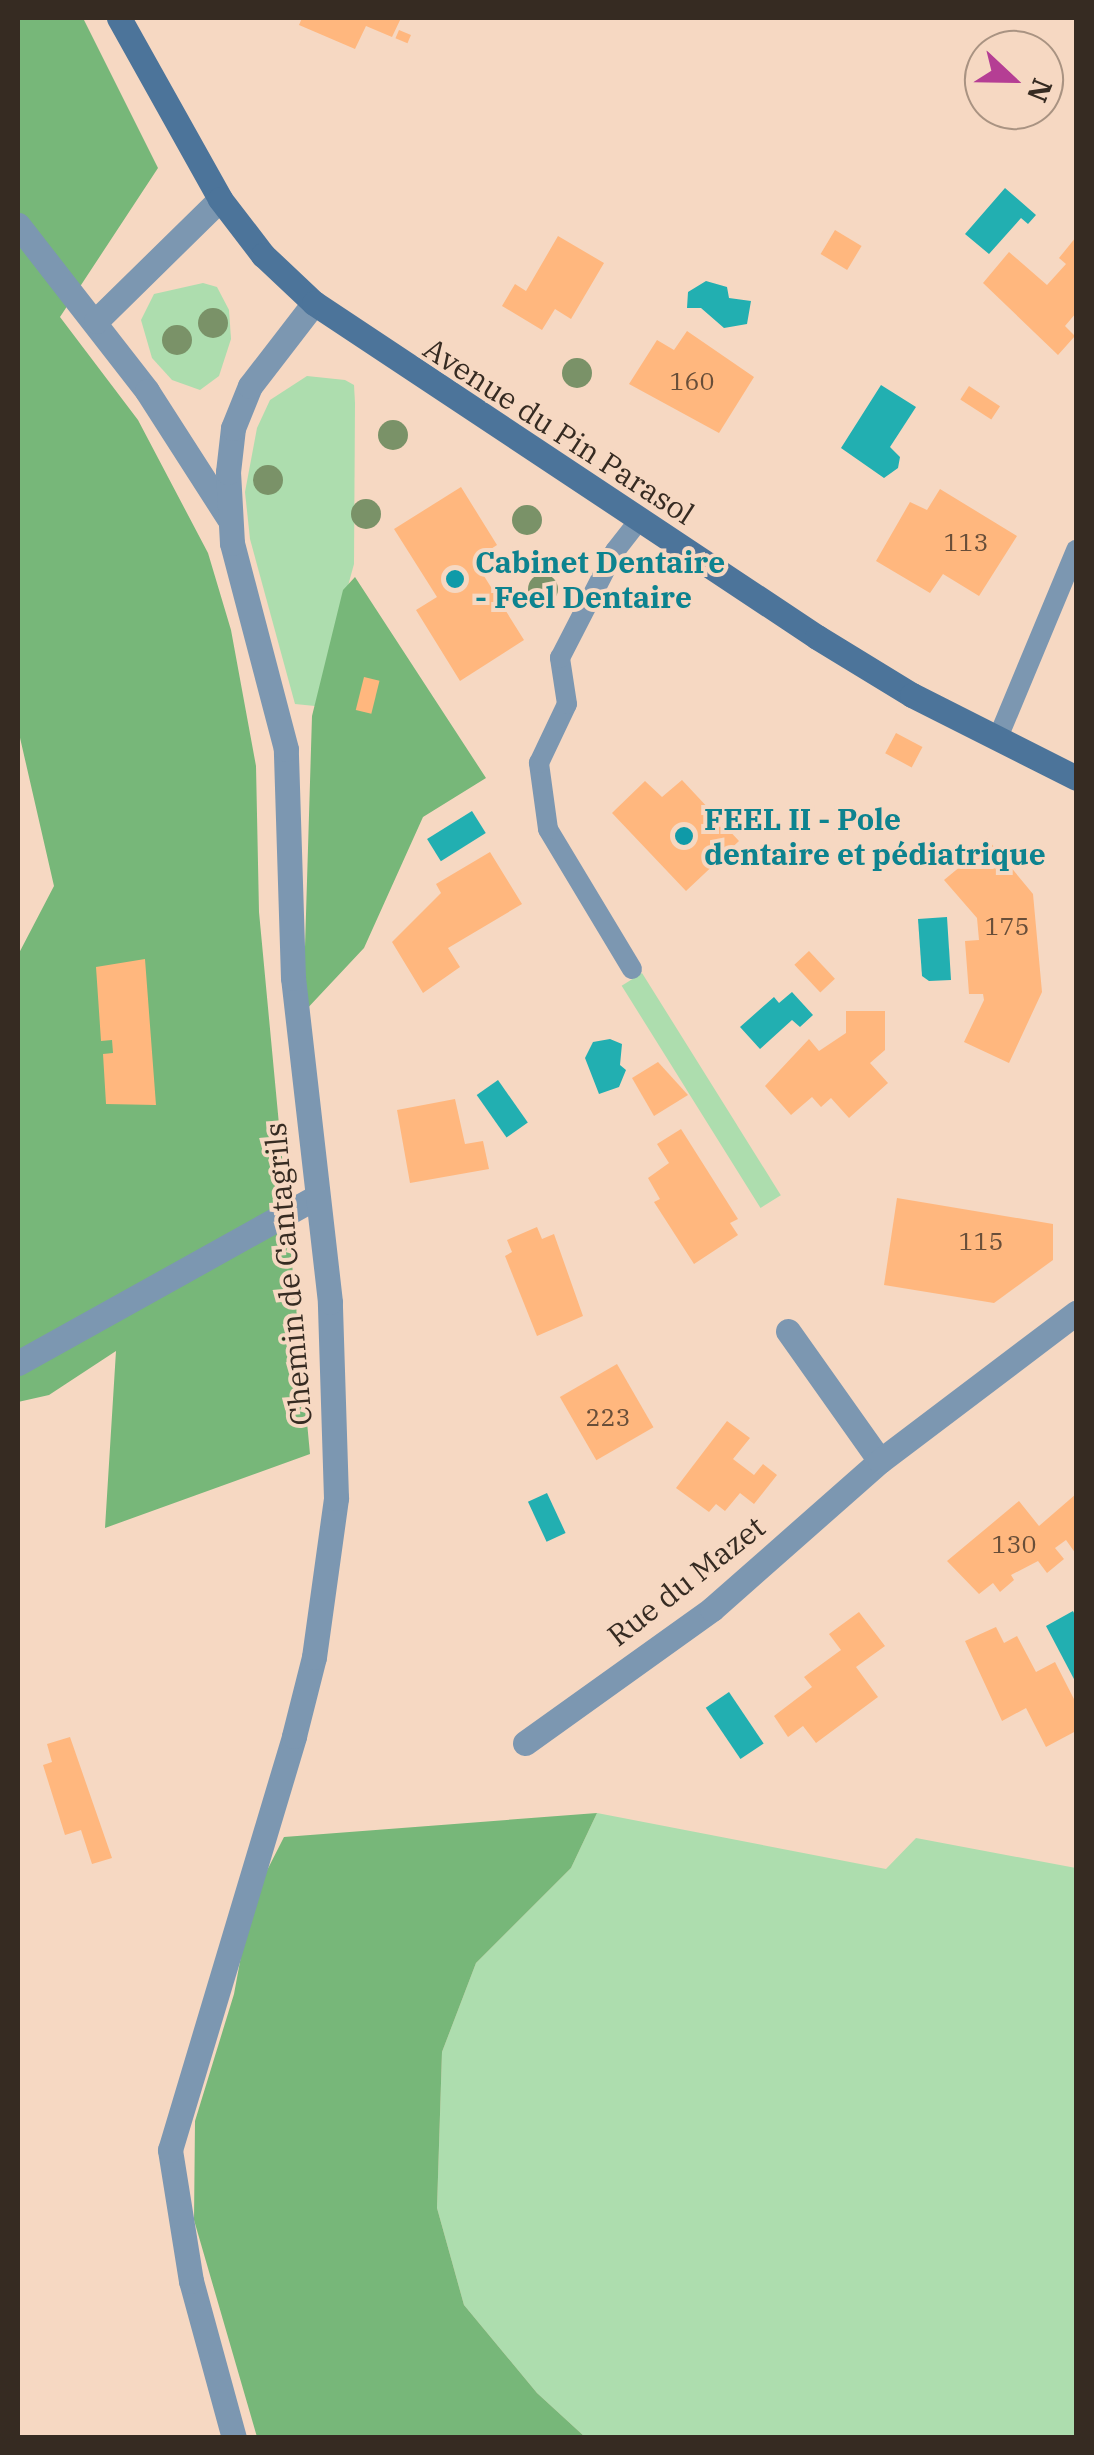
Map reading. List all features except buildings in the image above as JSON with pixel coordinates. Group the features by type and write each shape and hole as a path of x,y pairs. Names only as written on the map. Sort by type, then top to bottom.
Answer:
{"street":[{"name":"Avenue du Pin Parasol","path":"120,18 220,198 263,255 314,303 638,522 912,695 1076,778"},
{"path":"96,321 220,198"},
{"name":"Chemin de Cantagrils","path":"18,226 96,321 189,453 230,519 286,749 293,978 336,1404 336,1498 327,1578 294,1736 170,2150 190,2281 234,2438"},
{"path":"230,519 228,472 240,407 314,303"},
{"path":"18,1363 316,1197"},
{"name":"Rue du Mazet","path":"525,1742 712,1609 880,1461 1076,1313"},
{"path":"788,1332 880,1461"}],"lane":[{"path":"632,969 548,830 538,763 567,704 560,658 614,551 638,522"},
{"path":"997,740 1076,550"}],"green space":[{"path":"18,18 83,18 158,168 60,317 138,420 208,553 231,630 256,766 259,912 310,1454 105,1528 116,1351 49,1395 18,1402 18,955 54,886 18,729"},
{"path":"203,283 217,287 229,310 231,339 219,376 200,390 172,380 152,358 141,320 154,294"},
{"path":"307,376 345,380 354,385 355,403 354,564 315,706 295,704 250,539 245,492 257,428 270,400"},
{"path":"355,577 486,778 423,817 364,948 303,1013 312,716 343,590"},
{"path":"642,973 781,1195 760,1208 622,986"},
{"path":"597,1813 886,1869 916,1838 1076,1868 1076,2437 585,2437 537,2393 464,2305 437,2208 442,2052 476,1963 571,1868"},
{"path":"597,1813 571,1868 476,1963 442,2052 437,2208 464,2305 537,2393 585,2437 257,2437 194,2220 195,2121 234,1994 251,1902 284,1837"}],"water":[{"path":"1005,188 1036,215 1028,224 1021,218 989,254 965,234"},
{"path":"706,281 727,287 729,298 751,301 747,324 724,328 701,308 687,308 688,292"},
{"path":"881,385 916,407 890,447 900,457 898,468 884,478 841,448"},
{"path":"472,811 486,833 441,861 427,839"},
{"path":"947,917 951,980 929,981 922,976 918,919"},
{"path":"792,992 813,1015 800,1027 792,1020 760,1049 740,1027 774,997 779,1003"},
{"path":"610,1039 622,1044 620,1065 626,1070 619,1087 599,1094 585,1058 593,1042"},
{"path":"498,1080 528,1123 507,1138 477,1095"},
{"path":"547,1493 566,1533 547,1542 528,1502"},
{"path":"1073,1611 1076,1617 1075,1681 1046,1626"},
{"path":"729,1692 764,1743 740,1759 706,1708"}],"place":[{"name":"Cabinet Dentaire - Feel Dentaire","path":"455,579"},
{"name":"FEEL II - Pole dentaire et pédiatrique","path":"684,836"}]}
